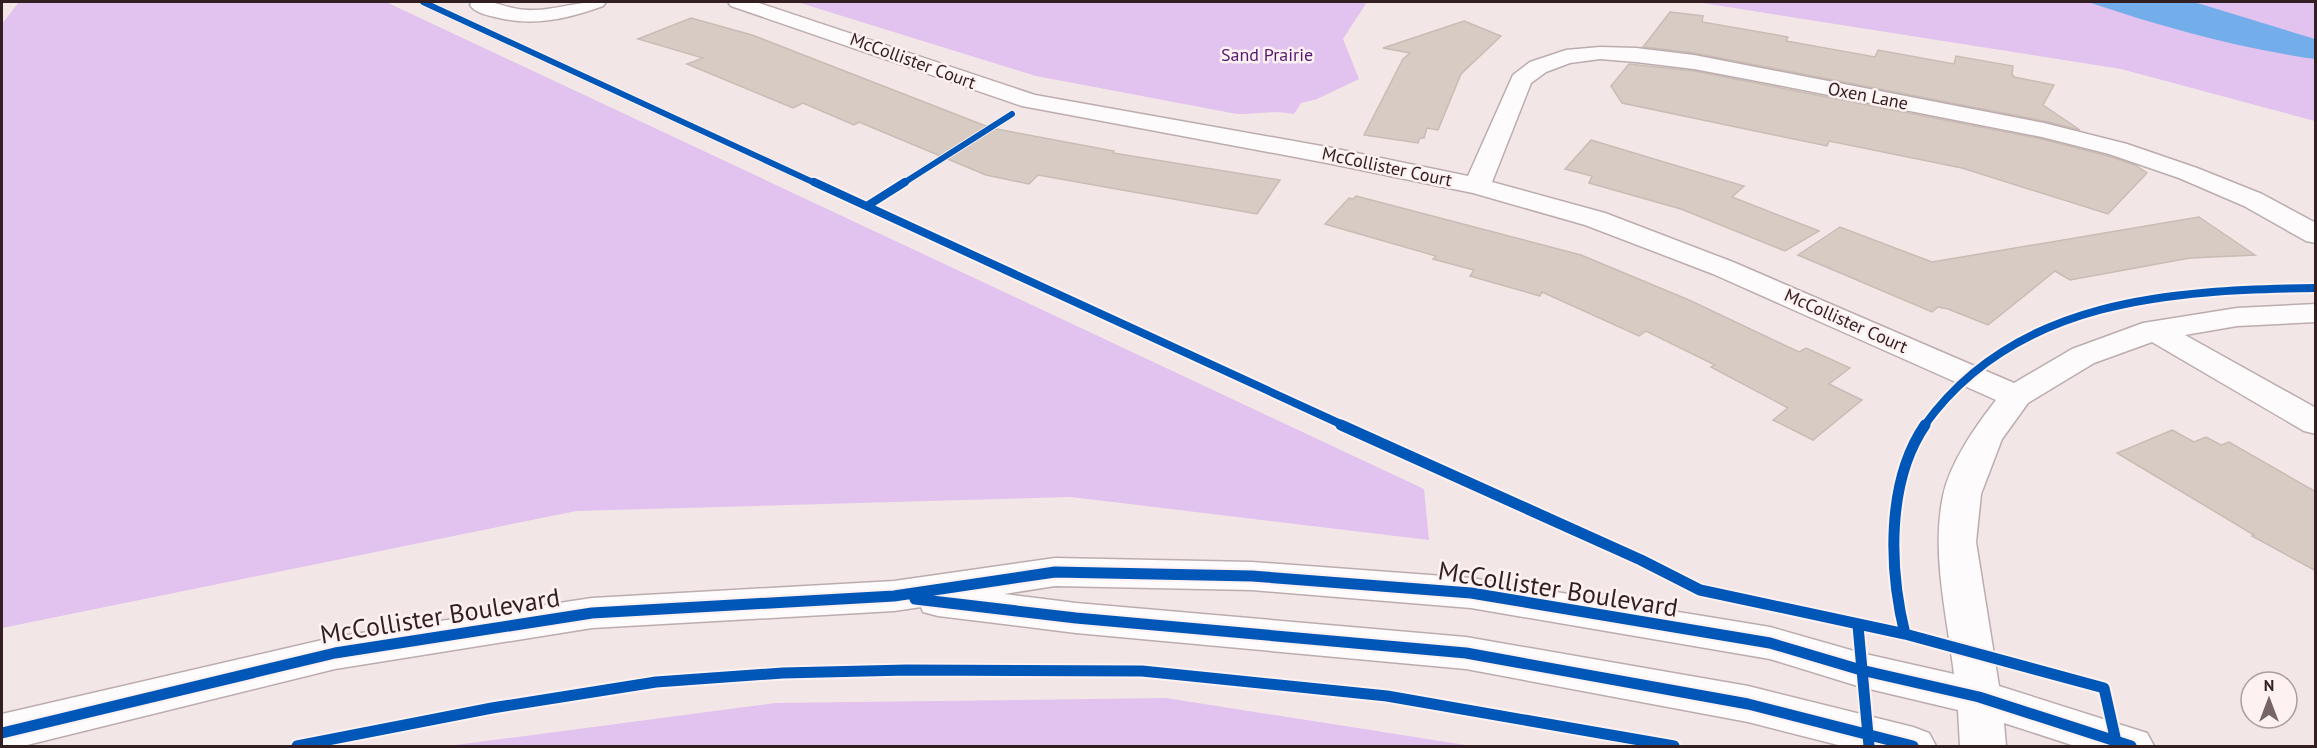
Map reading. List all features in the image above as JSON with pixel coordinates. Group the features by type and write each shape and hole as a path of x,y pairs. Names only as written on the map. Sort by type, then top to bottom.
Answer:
{"street":[{"path":"483,2 480,5 497,13 522,17 546,17 596,2"},
{"name":"McCollister Court","path":"738,2 1030,102 1327,154 1477,186 1595,219 1723,268 2016,396"},
{"name":"Oxen Lane","path":"1477,186 1521,80 1538,67 1566,57 1600,53 1636,55 1694,62 2044,130 2118,149 2187,173 2253,200 2316,235"},
{"path":"1983,747 1979,698 1957,542 1962,494 1985,438 2016,396 2083,357 2154,330 2237,317 2316,313"},
{"path":"2154,330 2316,423"},
{"name":"McCollister Boulevard","path":"2,733 335,653 592,613 894,596 1055,572 1252,576 1471,593 1770,644 1861,670 1979,698 2130,747"},
{"name":"McCollister Boulevard","path":"894,596 1076,618 1466,654 1748,704 1913,747"}],"green space":[{"path":"19,2 386,2 1424,489 1429,540 1071,497 576,511 2,628 2,24"},
{"name":"Sand Prairie","path":"797,2 1367,2 1343,39 1359,79 1317,99 1301,103 1294,114 1273,112 1237,114 1036,76"},
{"path":"1696,2 2315,2 2315,121 2121,69"},
{"path":"1166,698 1472,746 448,746 776,703"}],"water":[{"path":"2088,2 2194,2 2315,39 2315,59 2200,36"}],"building":[{"path":"1670,12 1703,16 1702,22 1788,37 1786,41 1875,57 1878,50 1954,64 1956,56 2013,66 2014,77 2054,85 2043,105 2080,130 1694,53 1643,47"},
{"path":"691,18 752,35 991,128 1114,151 1113,153 1280,180 1257,214 1038,175 1029,184 986,175 859,122 854,125 803,103 793,108 687,64 703,58 638,39"},
{"path":"1464,21 1501,36 1461,74 1438,130 1427,128 1424,138 1420,138 1418,143 1364,135 1403,59 1410,53 1383,48"},
{"path":"1629,64 1694,71 2042,139 2108,156 2135,165 2147,173 2108,214 1962,168 1829,141 1827,146 1622,103 1611,86"},
{"path":"1591,140 1744,186 1732,197 1819,231 1785,251 1681,209 1589,183 1592,176 1565,169"},
{"path":"1356,196 1581,255 1689,300 1799,352 1806,348 1850,368 1829,384 1862,400 1813,440 1773,420 1788,408 1711,367 1715,365 1646,331 1639,336 1542,292 1540,296 1470,276 1474,270 1433,259 1436,256 1325,224 1349,198 1353,199"},
{"path":"2199,217 2255,255 2190,258 2070,280 2055,271 1988,325 1948,309 1938,307 1932,312 1798,255 1840,227 1932,262"},
{"path":"2172,430 2194,442 2206,437 2221,445 2229,442 2316,492 2316,571 2252,536 2254,535 2117,453"}],"cycle path":[{"path":"423,2 1524,509 1641,560 1700,590 1905,634 2104,688 2117,746"},
{"path":"867,206 1012,114"},
{"path":"1905,634 1898,596 1896,568 1897,518 1902,479 1911,448 1917,438 1935,412 1969,376 1988,361 2029,336 2074,317 2124,303 2233,290 2316,288"},
{"path":"2,733 335,653 592,613 894,596 1055,572 1252,576 1471,593 1770,643 1861,670 1979,697 2131,746"},
{"path":"915,599 1076,618 1466,653 1748,704 1913,746"},
{"path":"1858,626 1863,701 1869,746"},
{"path":"297,746 492,708 656,682 783,673 907,670 1142,671 1387,696 1674,746"}]}
